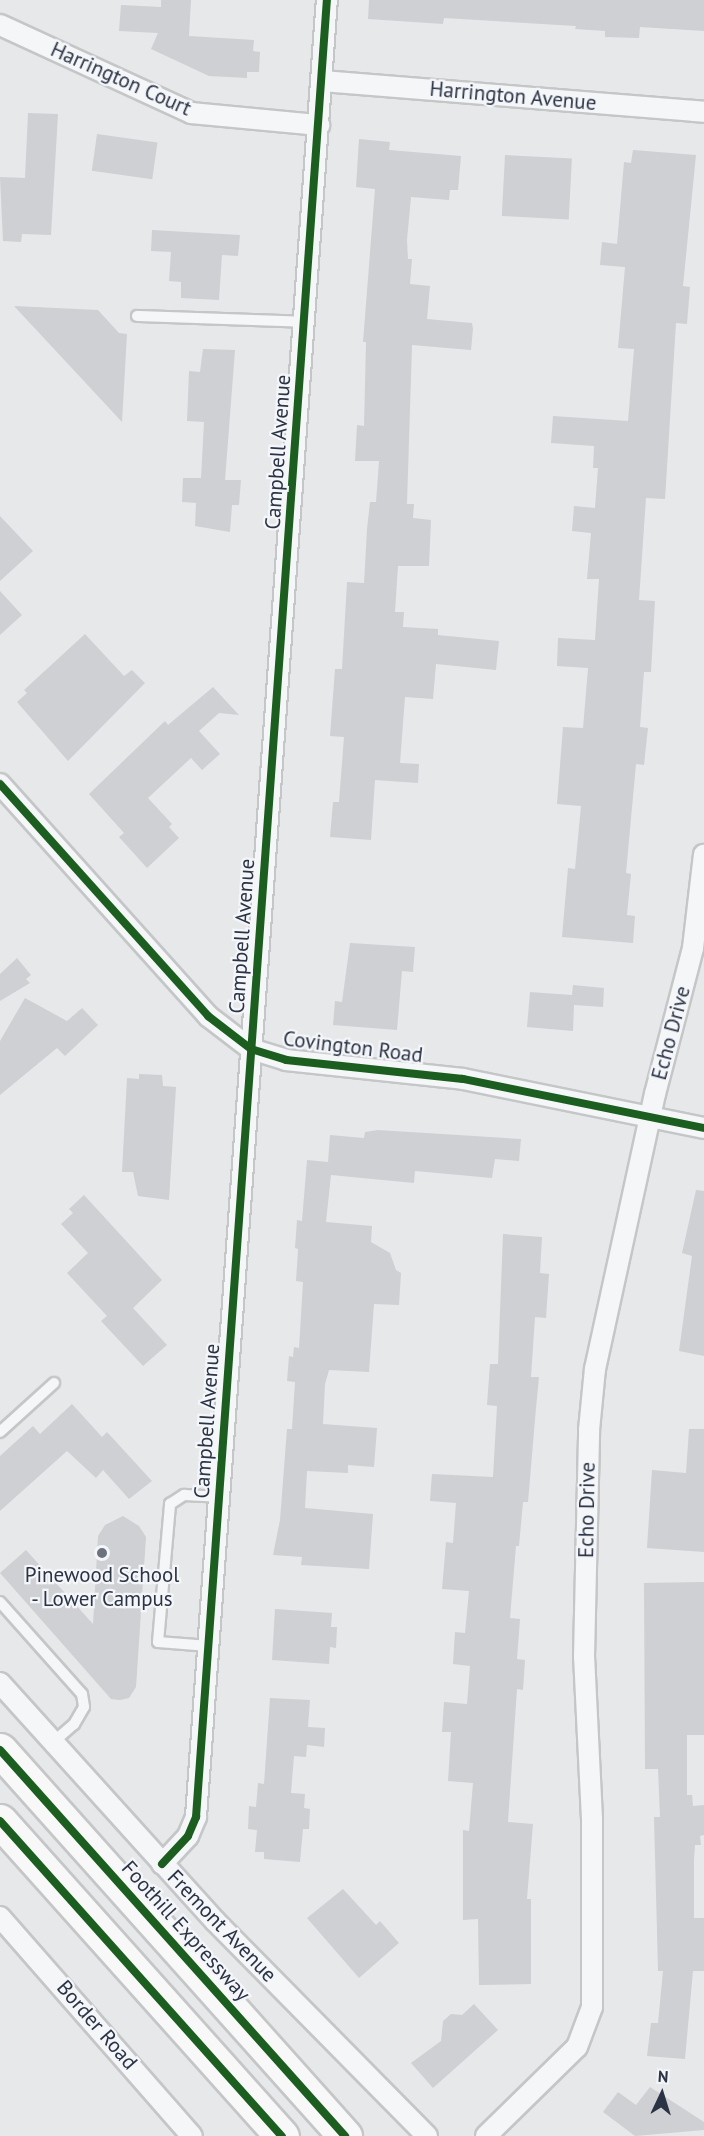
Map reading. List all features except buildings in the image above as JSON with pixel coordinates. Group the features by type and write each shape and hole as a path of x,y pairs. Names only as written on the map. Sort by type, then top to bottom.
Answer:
{"highway":[{"name":"Foothill Expressway","path":"0,1750 345,2136"},
{"path":"0,1821 282,2136"}],"street":[{"name":"Campbell Avenue","path":"162,1864 188,1836 196,1817 327,0"},
{"name":"Harrington Court","path":"0,25 191,113 319,125"},
{"name":"Harrington Avenue","path":"322,81 704,112"},
{"name":"Covington Road","path":"0,784 208,1016 251,1049 286,1060 463,1079 651,1115 704,1128"},
{"name":"Echo Drive","path":"486,2136 577,2047 592,2007 592,1819 584,1657 589,1430 595,1368 651,1115 693,948 704,855"},
{"name":"Fremont Avenue","path":"0,1683 162,1864 427,2136"},
{"name":"Border Road","path":"0,1917 192,2136"}],"lane":[{"path":"137,316 305,322"},
{"path":"0,1432 54,1383"},
{"path":"209,1646 158,1642 170,1504 184,1495 219,1497"},
{"path":"0,1602 82,1694 84,1707 74,1724 53,1742"}],"cycle path":[{"path":"162,1864 188,1836 196,1817 327,0"},
{"path":"0,784 208,1016 251,1049 286,1060 463,1079 704,1128"},
{"path":"0,1750 345,2136"},
{"path":"0,1821 282,2136"}],"place":[{"name":"Pinewood School - Lower Campus","path":"102,1553"}]}
